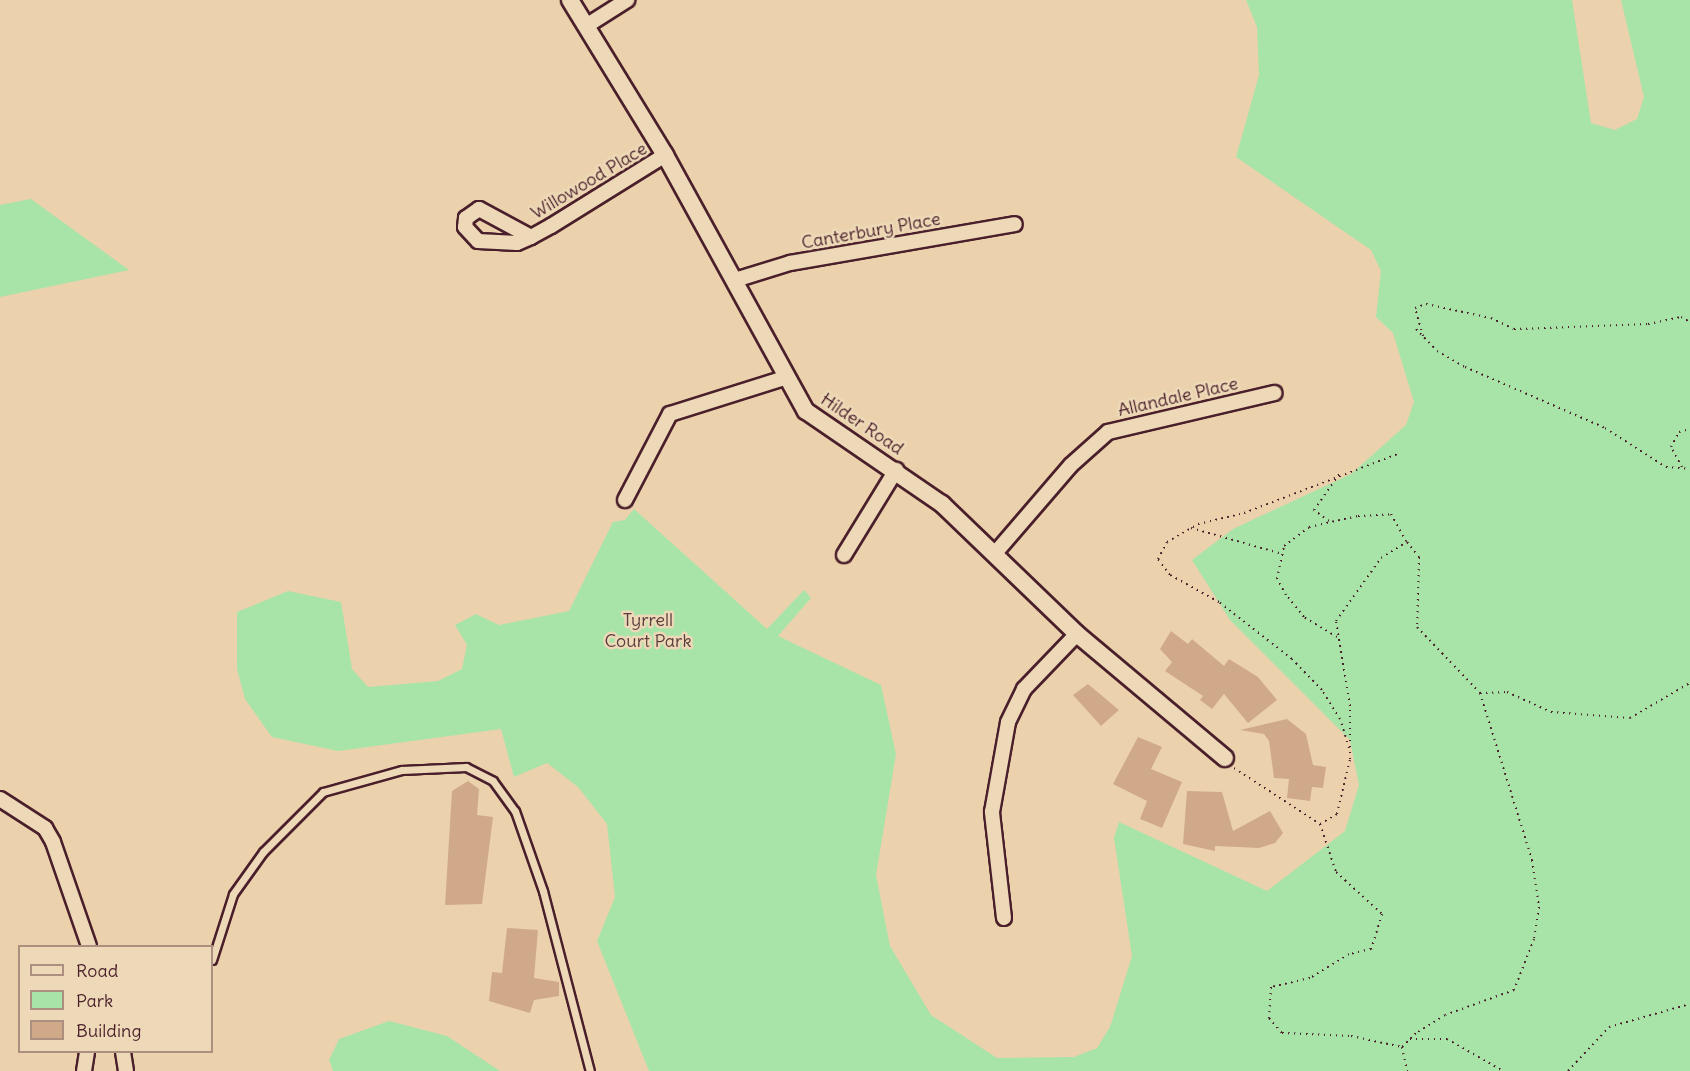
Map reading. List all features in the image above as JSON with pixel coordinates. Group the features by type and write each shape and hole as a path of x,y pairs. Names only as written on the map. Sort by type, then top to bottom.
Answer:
{"street":[{"name":"Hilder Road","path":"570,0 665,155 735,280 784,378 806,411 896,470 997,551 1077,634 1225,758"},
{"path":"586,26 627,0"},
{"name":"Willowood Place","path":"531,237 665,155"},
{"name":"Canterbury Place","path":"735,280 782,264 1015,224"},
{"path":"625,500 670,414 784,378"},
{"name":"Allandale Place","path":"997,551 1071,465 1108,432 1274,393"},
{"path":"844,555 896,470"},
{"path":"1004,918 992,812 1008,722 1024,689 1077,634"},
{"path":"0,799 45,828 53,842 89,945"},
{"path":"84,1071 87,1053"},
{"path":"123,1053 126,1071"}],"lane":[{"path":"213,957 233,894 262,852 324,792 402,770 466,767 493,781 515,811 543,891 590,1071"}],"path":[{"path":"1423,336 1416,308 1426,304 1491,318 1514,329 1648,324 1681,317 1690,322"},
{"path":"1416,329 1465,367 1605,428 1666,467 1690,469"},
{"path":"1682,468 1671,447 1678,432 1690,429"},
{"path":"1350,750 1340,718 1323,690 1292,659 1219,602 1170,575 1158,559 1167,542 1191,528 1400,453"},
{"path":"1330,522 1314,510 1340,473"},
{"path":"1337,637 1304,617 1286,595 1277,579 1283,554 1309,527 1390,514 1419,557 1416,627 1480,693 1532,861 1539,907 1534,939 1514,990 1445,1015 1402,1047"},
{"path":"1191,528 1283,554"},
{"path":"1320,824 1337,814 1350,750 1350,706 1336,621 1376,565 1407,542"},
{"path":"1480,693 1507,692 1551,712 1630,718 1690,683"},
{"path":"1225,758 1237,772 1320,824 1336,872 1382,914 1380,928 1371,949 1349,954 1310,978 1271,987 1269,1018 1282,1033 1351,1036 1402,1047"},
{"path":"1568,1071 1609,1027 1690,1004"},
{"path":"1410,1039 1447,1039 1503,1071"},
{"path":"1402,1047 1407,1071"}],"green space":[{"name":"Tyrrell Court Park","path":"1246,0 1572,0 1591,123 1615,130 1637,119 1644,97 1621,0 1690,0 1690,1071 649,1071 597,941 615,897 607,824 578,787 547,763 514,777 501,729 338,751 272,737 245,699 237,669 237,612 288,591 341,602 352,669 368,687 438,681 462,669 467,645 455,625 476,614 499,625 569,611 613,522 625,520 634,509 767,629 804,590 811,598 778,636 881,685 896,754 876,875 890,946 931,1015 997,1058 1074,1057 1097,1048 1110,1027 1132,956 1114,838 1119,822 1267,891 1345,831 1359,785 1350,740 1230,620 1192,560 1233,529 1351,474 1406,425 1414,402 1393,333 1376,317 1381,271 1371,250 1236,157 1259,75 1257,27"},
{"path":"31,199 129,270 0,297 0,205"},
{"path":"389,1021 447,1036 500,1071 333,1071 329,1060 339,1039"}],"building":[{"path":"1171,631 1188,644 1192,639 1224,666 1229,659 1258,677 1277,700 1248,723 1224,694 1212,709 1200,700 1203,696 1165,671 1172,662 1160,649"},
{"path":"1088,684 1119,710 1101,726 1073,695"},
{"path":"1287,719 1306,734 1313,765 1326,767 1323,788 1312,787 1310,801 1287,798 1289,779 1274,778 1269,741 1264,734 1240,730"},
{"path":"1138,737 1162,747 1151,769 1182,782 1162,828 1140,819 1147,801 1113,784"},
{"path":"468,781 479,789 477,815 493,817 482,904 445,905 452,791"},
{"path":"1187,791 1222,792 1233,831 1270,811 1283,833 1275,843 1259,848 1215,846 1215,851 1183,844"},
{"path":"507,928 538,930 534,978 559,982 559,996 534,1000 530,1013 489,1001 492,972 502,973"}]}
